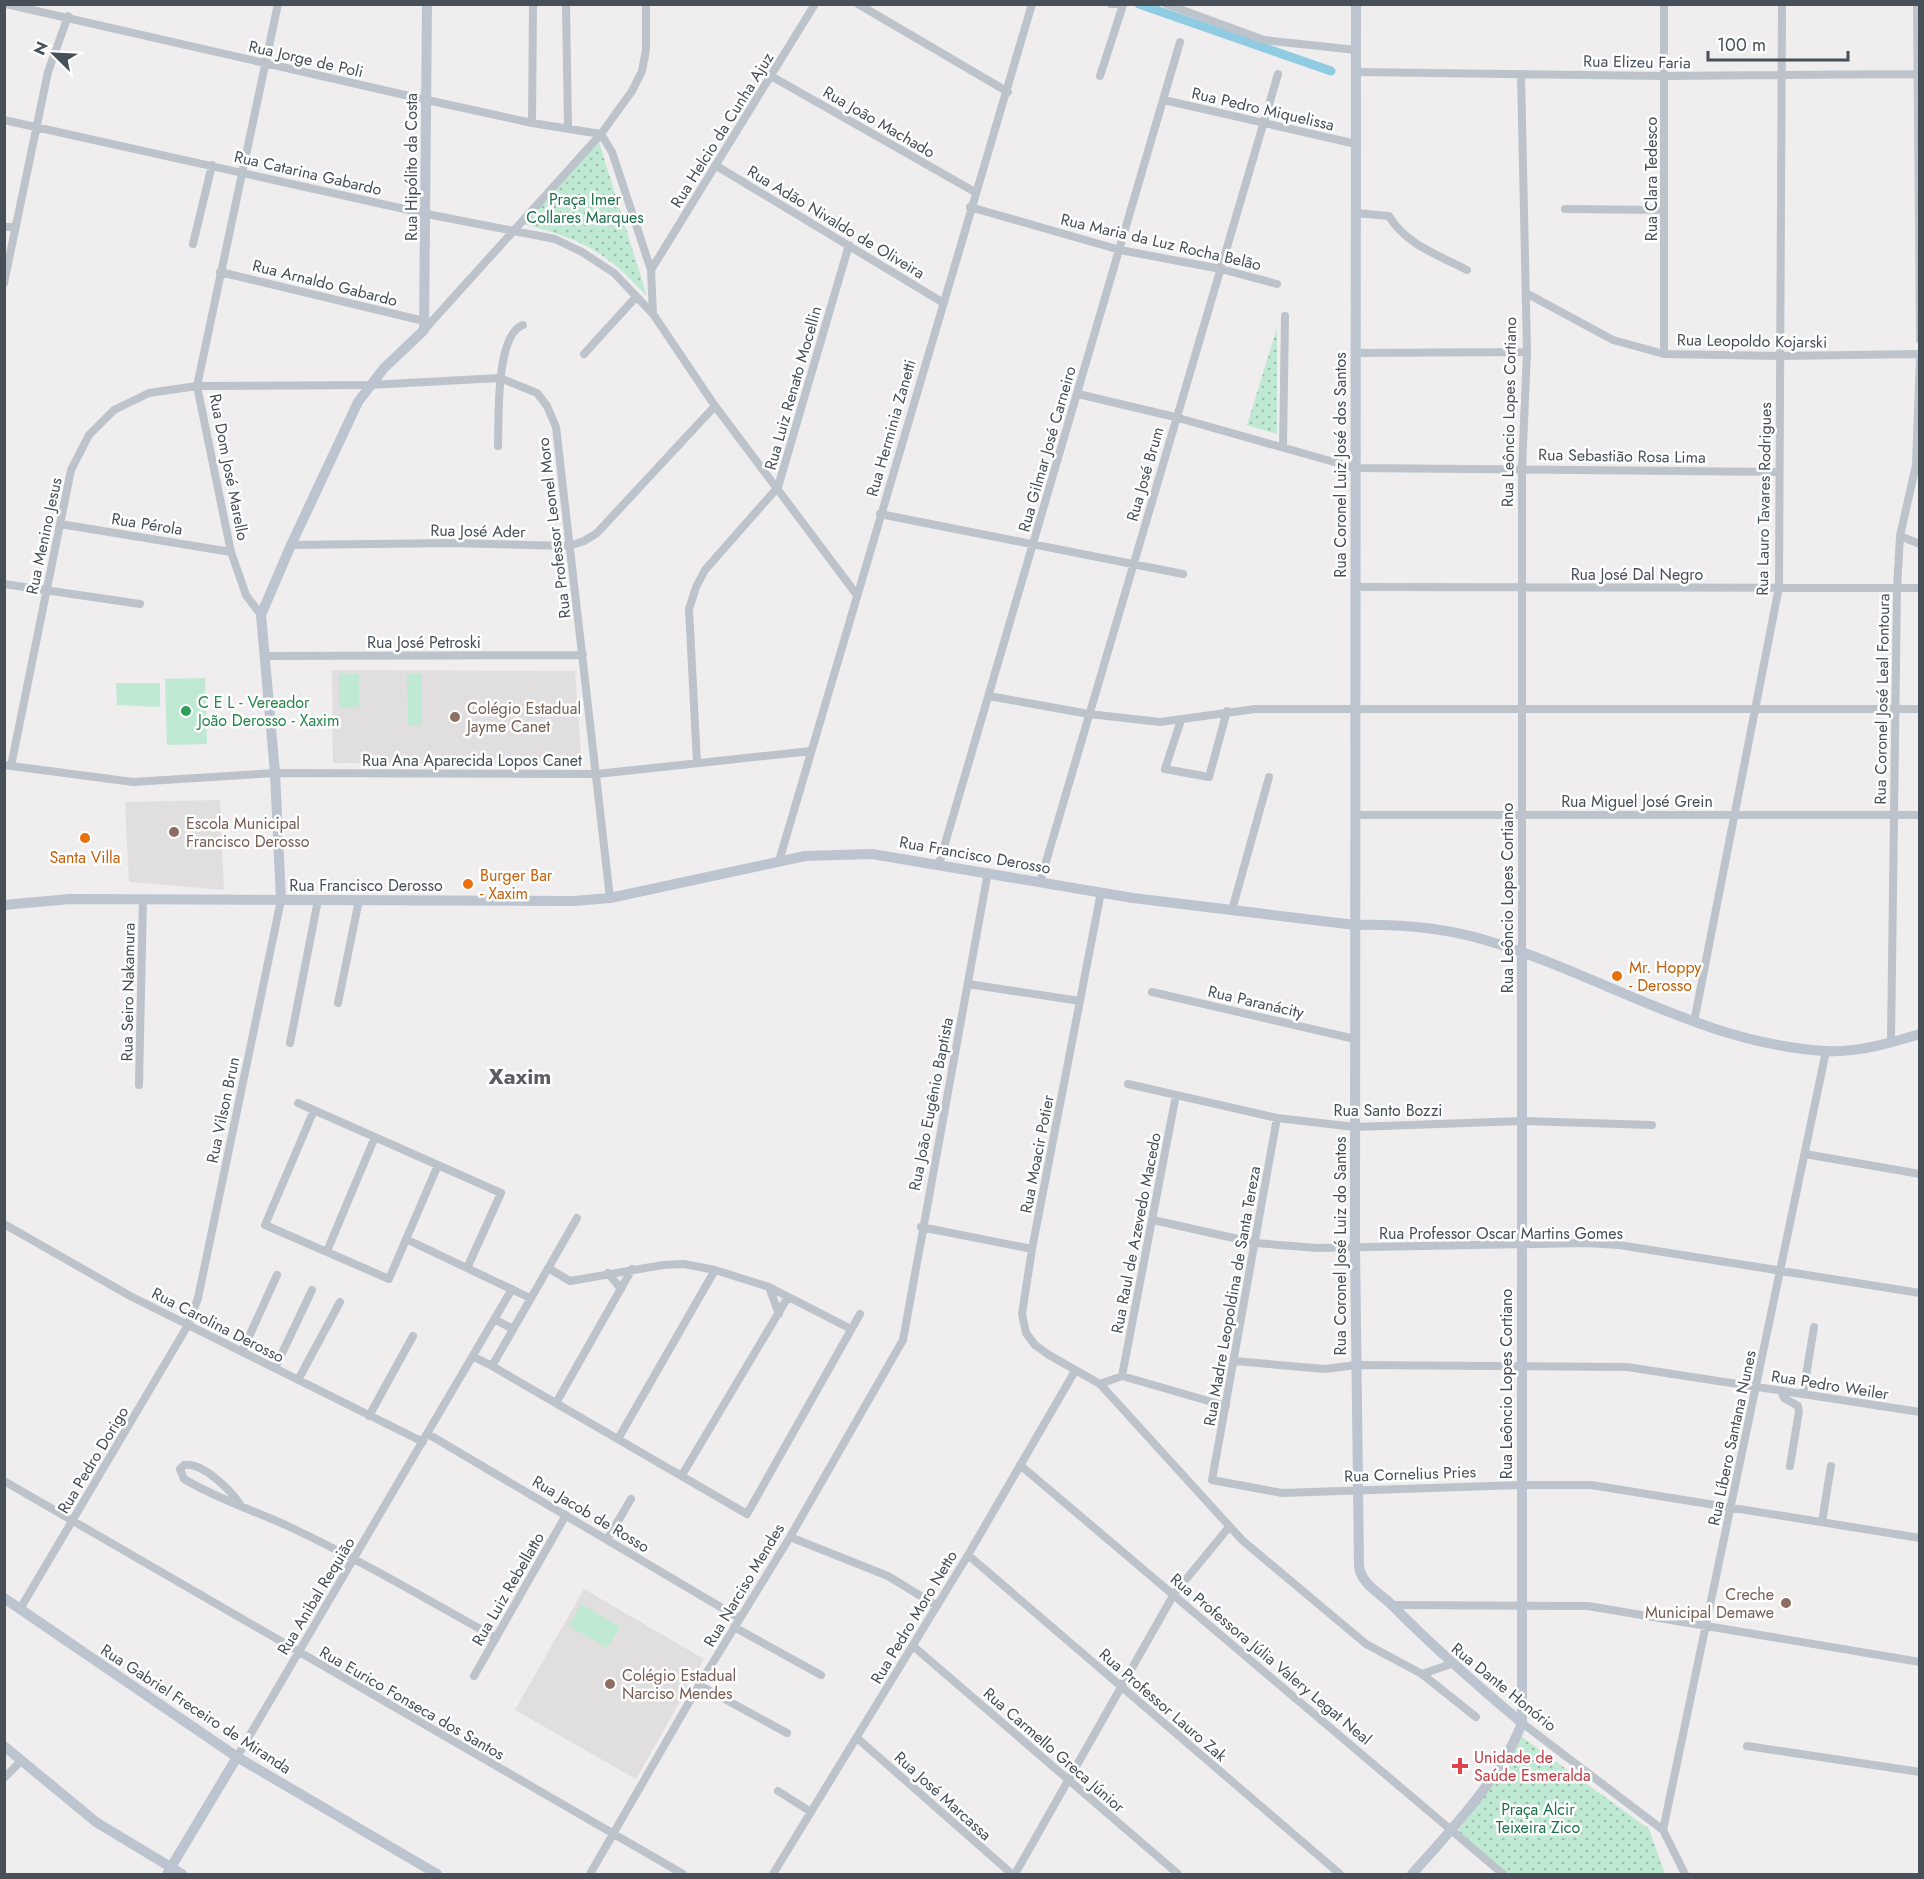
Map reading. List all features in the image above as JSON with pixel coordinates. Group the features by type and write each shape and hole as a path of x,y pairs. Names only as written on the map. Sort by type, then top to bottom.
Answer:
{"street":[{"name":"Rua Jorge de Poli","path":"6,4 68,16 532,123 600,134"},
{"name":"Rua Dom José Marello","path":"278,4 197,386 231,552 246,595 261,615 275,772 281,900"},
{"name":"Rua Hipólito da Costa","path":"424,326 427,214 427,4"},
{"path":"532,123 533,4"},
{"path":"566,4 568,128"},
{"path":"261,615 358,402 369,385 600,134 632,91 642,71 648,24 646,4"},
{"name":"Rua Helcio da Cunha Ajuz","path":"651,270 815,4"},
{"path":"858,4 1008,92"},
{"name":"Rua Herminia Zanetti","path":"779,861 970,207 1008,92 1032,4"},
{"path":"1101,76 1123,4 1111,4"},
{"path":"1166,4 1264,40 1356,50"},
{"name":"Rua Coronel Luiz José dos Santos","path":"1355,925 1356,4"},
{"name":"Rua Clara Tedesco","path":"1664,4 1664,354"},
{"name":"Rua Lauro Tavares Rodrigues","path":"1694,1022 1779,587 1782,4"},
{"path":"1917,4 1920,340"},
{"path":"4,283 48,72 68,16"},
{"name":"Rua Gilmar José Carneiro","path":"939,864 1180,42"},
{"name":"Rua Elizeu Faria","path":"1356,72 1664,76 1917,74"},
{"name":"Rua José Brum","path":"1040,882 1175,417 1278,74"},
{"name":"Rua Leôncio Lopes Cortiano","path":"1521,74 1527,352 1522,469 1520,1606 1522,1723"},
{"name":"Rua João Machado","path":"771,76 975,192"},
{"name":"Rua Pedro Miquelissa","path":"1164,100 1264,125 1356,144"},
{"name":"Rua Catarina Gabardo","path":"4,120 427,214 555,239 582,252 614,273 653,314 715,406 857,595"},
{"path":"600,134 612,152 651,270 653,314"},
{"path":"194,244 212,165"},
{"name":"Rua Adão Nivaldo de Oliveira","path":"715,165 942,302"},
{"name":"Rua Maria da Luz Rocha Belão","path":"970,207 1120,250 1221,270 1276,284"},
{"path":"1565,209 1664,210"},
{"path":"1356,213 1389,216 1398,230 1415,242 1467,270"},
{"path":"4,227 16,227"},
{"name":"Rua Luiz Renato Mocellin","path":"697,763 689,609 696,587 705,570 778,487 849,245"},
{"name":"Rua Arnaldo Gabardo","path":"220,272 424,326"},
{"name":"Rua Leopoldo Kojarski","path":"1526,293 1613,340 1664,354 1920,356"},
{"path":"584,354 636,297"},
{"path":"1283,447 1285,316"},
{"path":"498,446 500,378 509,337 516,328 523,326"},
{"path":"1355,353 1527,352"},
{"name":"Rua Coronel José Leal Fontoura","path":"1891,1041 1897,588 1900,536 1918,465 1920,356"},
{"name":"Rua Professor Leonel Moro","path":"197,386 369,385 500,378 537,393 547,406 556,427 610,898"},
{"name":"Rua Menino Jesus","path":"8,765 71,470 89,435 114,410 149,393 197,386"},
{"name":"Rua Sebastião Rosa Lima","path":"1078,393 1175,417 1355,468 1779,471"},
{"name":"Rua José Ader","path":"291,545 452,543 569,546 584,541 597,532 715,406"},
{"path":"880,514 1183,574"},
{"name":"Rua Pérola","path":"60,524 231,552"},
{"path":"1900,536 1920,544"},
{"path":"4,584 140,604"},
{"name":"Rua José Dal Negro","path":"1355,587 1920,588"},
{"name":"Rua José Petroski","path":"265,656 584,656"},
{"path":"989,696 1089,714 1160,722 1227,711 1355,708 1920,709"},
{"path":"1181,720 1166,769 1209,777 1227,711"},
{"name":"Rua Ana Aparecida Lopos Canet","path":"8,765 133,782 275,772 597,774 811,752"},
{"path":"1232,910 1269,777"},
{"name":"Rua Miguel José Grein","path":"1355,815 1920,815"},
{"name":"Rua Francisco Derosso","path":"4,905 70,899 574,902 610,898 805,856 872,854 1101,892 1355,925 1380,925 1446,932 1484,940 1694,1022 1760,1042 1826,1051 1854,1050 1920,1034"},
{"name":"Rua João Eugênio Baptista","path":"903,1340 921,1227 988,873"},
{"name":"Rua Moacir Potier","path":"1101,892 1032,1249 1022,1314 1026,1333 1035,1345 1100,1384 1242,1540 1366,1644 1422,1674 1476,1717"},
{"name":"Rua Seiro Nakamura","path":"139,1085 143,899"},
{"name":"Rua Vilson Brun","path":"188,1325 198,1298 281,900"},
{"path":"290,1043 318,900"},
{"path":"338,1003 359,900"},
{"name":"Rua Coronel José Luiz do Santos","path":"1355,925 1354,1127 1357,1145 1355,1247 1359,1566"},
{"path":"968,984 1080,1001"},
{"name":"Rua Paranácity","path":"1152,992 1355,1038"},
{"name":"Rua Líbero Santana Nunes","path":"1663,1830 1826,1051"},
{"name":"Rua Santo Bozzi","path":"1128,1084 1277,1118 1354,1127 1522,1121 1652,1125"},
{"name":"Rua Raul de Azevedo Macedo","path":"1122,1376 1176,1095"},
{"path":"298,1102 501,1193 468,1266"},
{"path":"314,1110 264,1226 389,1279 408,1240 438,1165"},
{"name":"Rua Madre Leopoldina de Santa Tereza","path":"1212,1480 1277,1118"},
{"path":"327,1251 375,1137"},
{"path":"1805,1154 1920,1174"},
{"path":"492,1366 577,1218"},
{"name":"Rua Professor Oscar Martins Gomes","path":"1153,1220 1256,1243 1317,1248 1619,1245 1781,1269 1920,1293"},
{"name":"Rua Carolina Derosso","path":"4,1224 77,1268 423,1442"},
{"path":"921,1227 1032,1249"},
{"path":"408,1240 468,1266 530,1298"},
{"path":"548,1268 570,1281 632,1269 684,1264 716,1270 769,1287 851,1329"},
{"path":"556,1403 632,1269"},
{"path":"618,1439 716,1270"},
{"path":"608,1273 621,1289"},
{"path":"242,1352 277,1275"},
{"path":"769,1287 779,1314"},
{"name":"Rua Anibal Requião","path":"169,1871 490,1331 512,1289"},
{"path":"275,1368 312,1290"},
{"path":"682,1475 788,1297"},
{"path":"298,1380 340,1302"},
{"path":"474,1357 747,1514 860,1314"},
{"path":"496,1320 513,1329"},
{"name":"Rua Pedro Dorigo","path":"20,1609 188,1325"},
{"path":"1803,1394 1814,1327"},
{"path":"369,1416 413,1336"},
{"name":"Rua Narciso Mendes","path":"590,1875 699,1685 790,1538 903,1340"},
{"name":"Rua Pedro Weiler","path":"1234,1361 1325,1369 1356,1365 1627,1367 1920,1412"},
{"name":"Rua Pedro Moro Netto","path":"773,1875 968,1555 1075,1371"},
{"path":"1100,1384 1122,1376 1226,1406"},
{"path":"1781,1391 1784,1398 1798,1406 1799,1411 1790,1466"},
{"name":"Rua Jacob de Rosso","path":"428,1434 739,1618"},
{"path":"240,1504 228,1487 193,1466 184,1465 180,1469 184,1479 218,1499 240,1504 355,1559 496,1638"},
{"name":"Rua Professora Júlia Valery Legat Neal","path":"1020,1465 1503,1875"},
{"path":"1822,1522 1831,1466"},
{"name":"Rua Cornelius Pries","path":"1212,1480 1282,1492 1590,1485 1920,1538"},
{"name":"Rua Eurico Fonseca dos Santos","path":"4,1481 683,1875"},
{"path":"607,1540 631,1499"},
{"name":"Rua Luiz Rebellatto","path":"474,1676 566,1515"},
{"path":"1013,1875 1174,1594 1229,1527"},
{"path":"790,1538 888,1576 937,1606"},
{"name":"Rua Professor Lauro Zak","path":"968,1555 1340,1875"},
{"name":"Rua Dante Honório","path":"1359,1566 1366,1582 1392,1605 1449,1665 1663,1830 1685,1875"},
{"name":"Rua Gabriel Freceiro de Miranda","path":"4,1599 237,1757 437,1875"},
{"path":"1392,1605 1588,1606 1920,1662"},
{"path":"734,1627 821,1675"},
{"name":"Rua Carmello Greca Júnior","path":"913,1646 1178,1875"},
{"path":"1422,1674 1449,1665"},
{"path":"699,1685 787,1734"},
{"path":"1412,1875 1451,1830 1509,1751 1522,1723"},
{"name":"Rua José Marcassa","path":"857,1737 1013,1875"},
{"path":"4,1746 96,1822 169,1871 182,1875"},
{"path":"1748,1746 1920,1772"},
{"path":"4,1778 21,1761"},
{"path":"778,1791 811,1812"}],"shaded area":[{"name":"Colégio Estadual Jayme Canet","path":"332,670 575,671 582,764 333,763"},
{"name":"Escola Municipal Francisco Derosso","path":"220,800 224,890 129,882 125,802"},
{"name":"Colégio Estadual Narciso Mendes","path":"584,1589 704,1659 636,1779 515,1710"}],"green space":[{"name":"Praça Imer Collares Marques","path":"599,142 647,296 618,268 592,249 563,236 524,224"},
{"path":"1277,328 1277,434 1247,425"},
{"path":"339,674 359,674 359,708 339,708"},
{"path":"407,674 422,674 422,725 408,725"},
{"name":"C E L - Vereador João Derosso - Xaxim","path":"205,678 207,744 167,745 165,679"},
{"path":"116,683 160,683 160,707 117,705"},
{"path":"581,1604 620,1627 607,1648 569,1626"},
{"name":"Praça Alcir Teixeira Zico","path":"1522,1737 1649,1829 1665,1874 1509,1874 1458,1831 1506,1764"}],"waterway":[{"path":"1139,4 1331,71"}],"place":[{"name":"C E L - Vereador João Derosso - Xaxim","path":"186,711"},
{"name":"Colégio Estadual Jayme Canet","path":"455,717"},
{"name":"Escola Municipal Francisco Derosso","path":"174,832"},
{"name":"Santa Villa","path":"85,838"},
{"name":"Burger Bar - Xaxim","path":"468,884"},
{"name":"Mr. Hoppy - Derosso","path":"1617,976"},
{"name":"Creche Municipal Demawe","path":"1786,1603"},
{"name":"Colégio Estadual Narciso Mendes","path":"610,1684"},
{"name":"Unidade de Saúde Esmeralda","path":"1460,1766"}],"district":[{"name":"Xaxim","path":"520,1076"}]}
